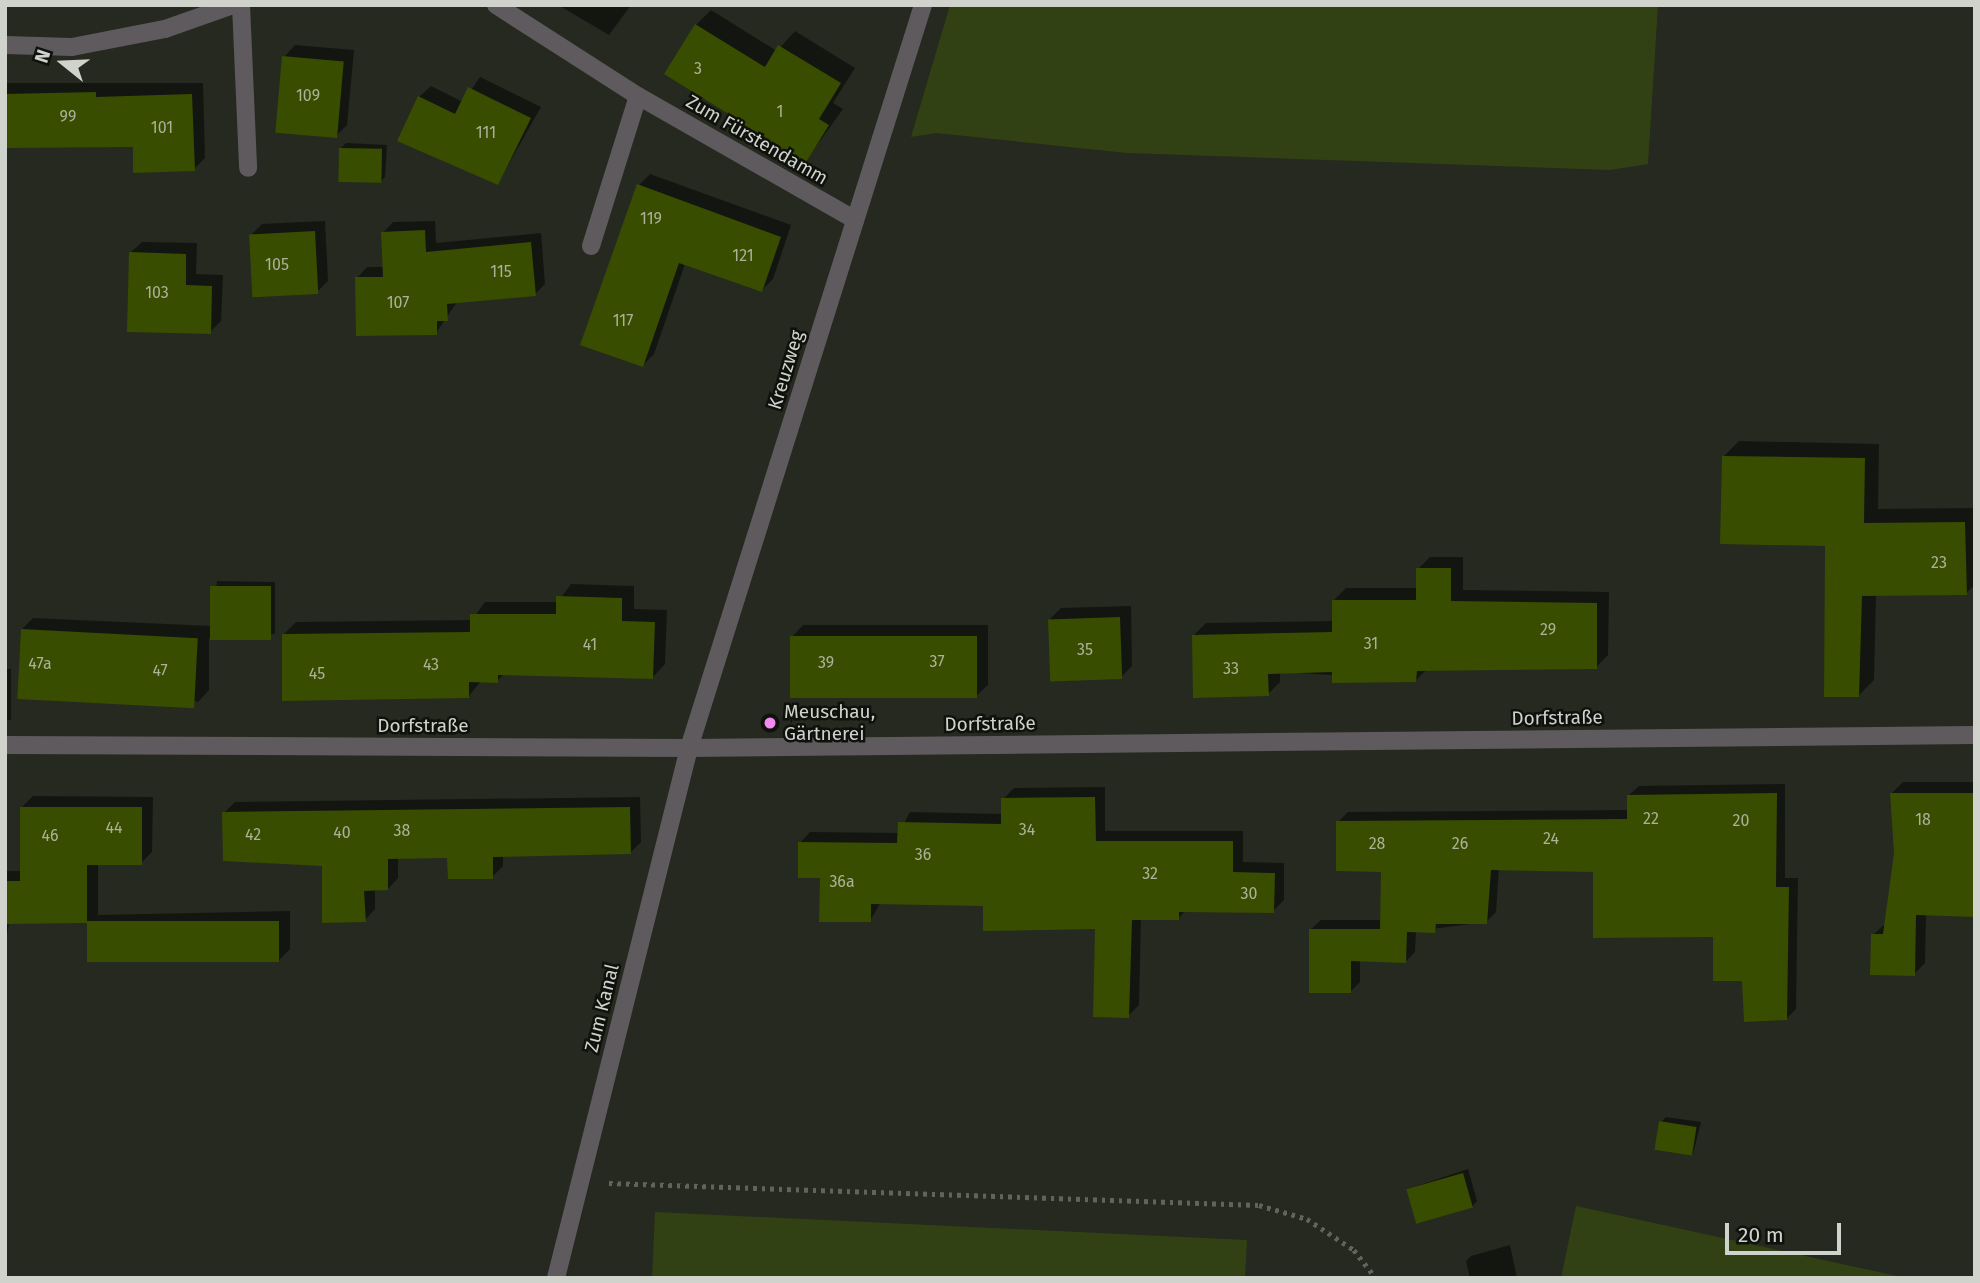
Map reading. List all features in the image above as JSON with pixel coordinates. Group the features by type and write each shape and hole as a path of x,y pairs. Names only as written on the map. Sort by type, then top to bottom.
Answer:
{"street":[{"path":"5,45 72,47 165,29 233,5"},
{"path":"241,5 248,168"},
{"name":"Zum Fürstendamm","path":"496,5 638,96 855,220"},
{"name":"Kreuzweg","path":"689,748 923,5"},
{"path":"591,246 638,96"},
{"name":"Dorfstraße","path":"5,745 689,748 1975,735"},
{"name":"Zum Kanal","path":"556,1278 689,748"}],"path":[{"path":"580,1182 1259,1205 1307,1219 1354,1250 1376,1278"}],"green space":[{"path":"950,5 1658,5 1648,164 1610,170 1127,153 936,133 911,137"},
{"path":"1576,1206 1906,1278 1561,1278"},
{"path":"655,1212 1247,1240 1245,1278 652,1278"}],"building":[{"path":"695,24 765,67 778,45 841,83 819,119 829,125 800,172 728,129 735,118 664,74"},
{"path":"282,56 344,61 337,138 275,133"},
{"path":"468,87 531,118 498,185 397,141 418,96 455,114"},
{"path":"96,92 96,97 192,94 195,171 133,173 133,147 5,148 5,94"},
{"path":"339,148 382,149 381,183 338,182"},
{"path":"637,184 781,237 762,292 679,263 643,367 580,345"},
{"path":"425,230 426,252 531,242 536,296 447,304 448,321 437,321 437,335 356,336 355,277 383,277 381,232"},
{"path":"315,231 318,294 252,297 249,234"},
{"path":"129,252 186,254 186,285 212,286 211,334 127,332"},
{"path":"1722,456 1865,458 1864,523 1965,522 1967,595 1862,596 1859,697 1824,697 1825,546 1720,544"},
{"path":"1416,568 1451,568 1451,601 1597,603 1597,669 1417,671 1416,682 1332,683 1332,672 1268,674 1269,696 1193,698 1192,635 1332,632 1332,600 1416,600"},
{"path":"210,586 271,586 271,640 210,640"},
{"path":"556,596 622,598 622,621 655,622 653,679 498,675 498,683 469,682 469,698 282,701 282,634 470,632 470,614 556,614"},
{"path":"1120,617 1122,679 1050,681 1048,620"},
{"path":"21,629 198,638 194,708 17,699"},
{"path":"790,636 977,636 977,698 790,698"},
{"path":"1777,793 1776,887 1789,887 1787,1020 1744,1022 1742,981 1713,981 1713,937 1593,938 1593,872 1491,870 1487,924 1436,924 1435,933 1407,932 1406,963 1351,961 1351,993 1309,993 1309,929 1380,929 1381,872 1336,871 1336,821 1627,819 1627,795"},
{"path":"1890,793 1975,793 1975,917 1916,915 1915,976 1870,975 1871,934 1883,934 1894,853"},
{"path":"1095,797 1096,841 1233,841 1233,872 1275,873 1274,913 1179,912 1179,920 1132,920 1129,1018 1093,1017 1095,929 983,931 983,906 871,904 871,922 819,922 820,878 798,878 798,842 897,843 898,822 1001,824 1001,798"},
{"path":"20,807 142,807 142,865 87,865 87,923 5,924 5,881 20,881"},
{"path":"630,807 631,854 493,857 493,879 448,879 447,858 388,859 388,890 364,891 366,922 322,923 322,866 223,861 222,812"},
{"path":"87,921 279,921 279,962 87,962"},
{"path":"1659,1121 1697,1127 1692,1156 1654,1150"},
{"path":"1463,1173 1473,1208 1416,1224 1406,1189"}],"place":[{"name":"Meuschau, Gärtnerei","path":"770,723"}]}
